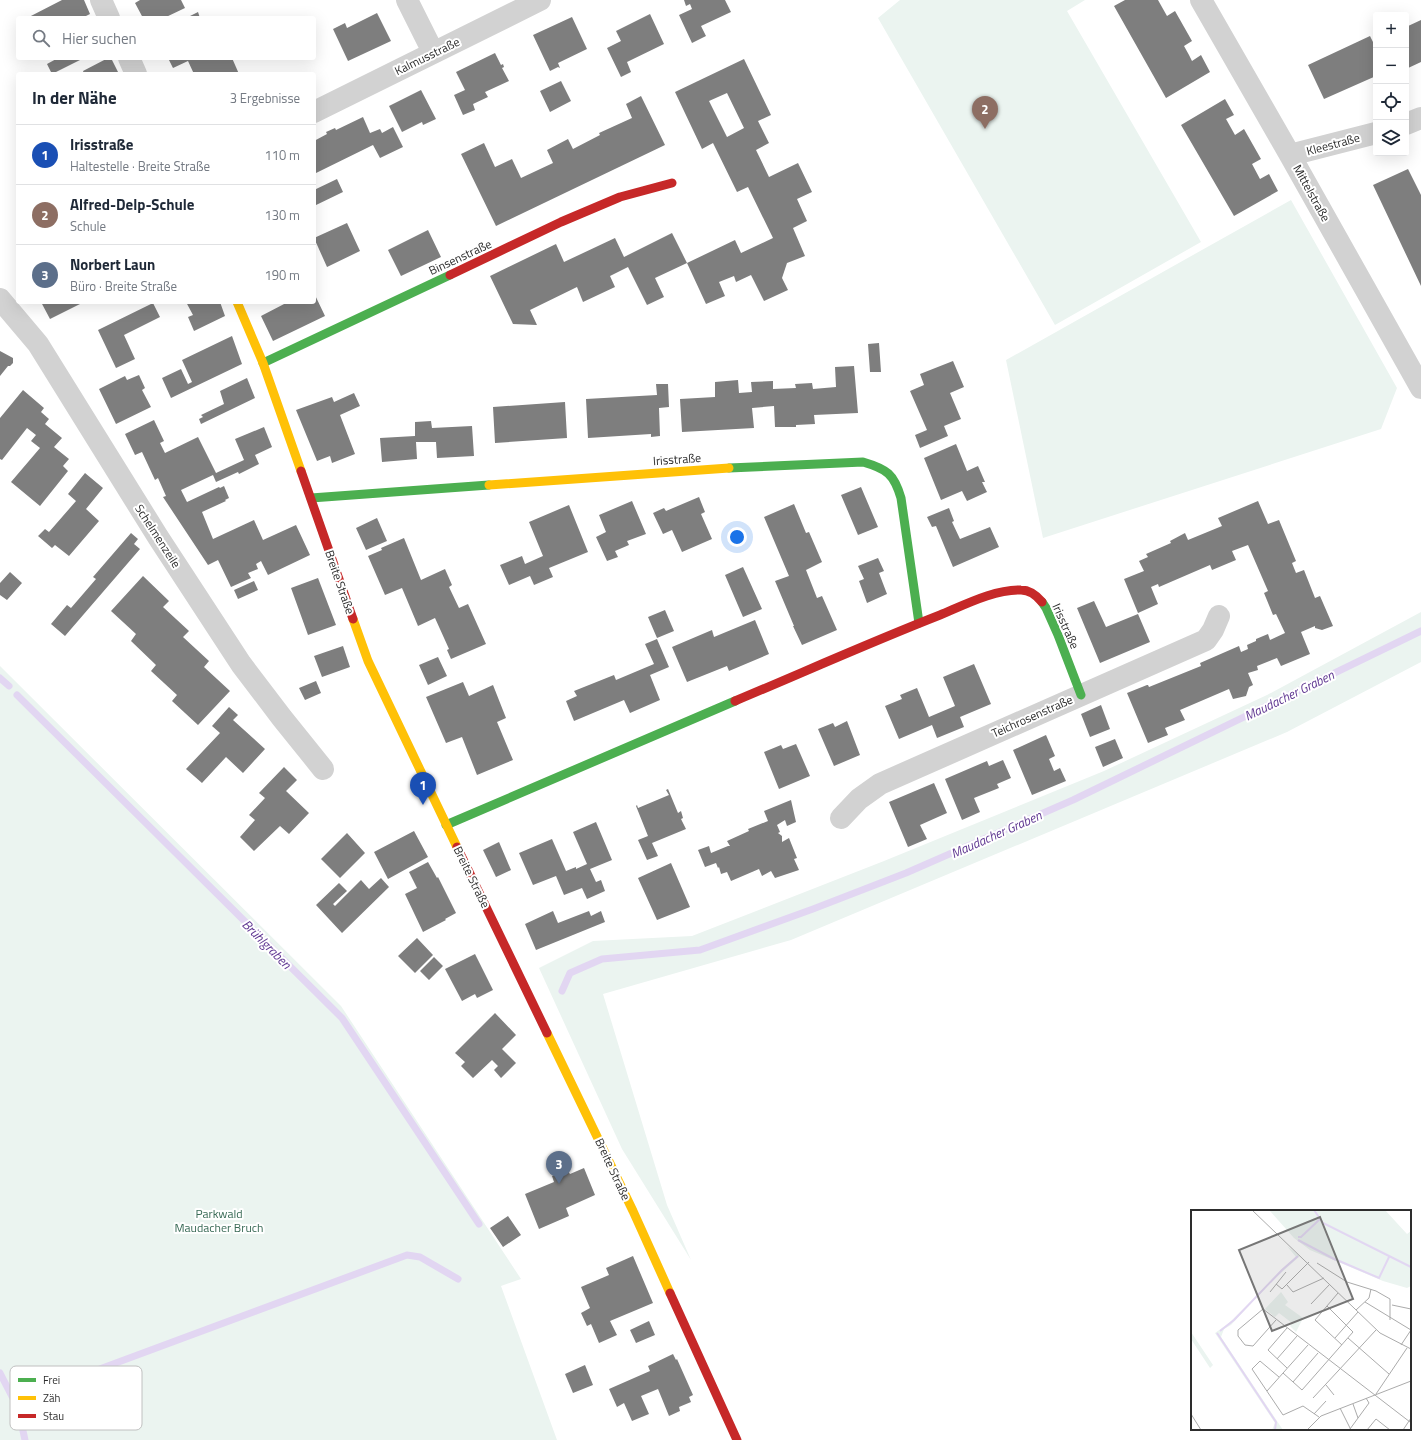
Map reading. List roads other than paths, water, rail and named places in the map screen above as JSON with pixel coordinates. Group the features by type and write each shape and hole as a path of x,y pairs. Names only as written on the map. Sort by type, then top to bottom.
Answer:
{"street":[{"path":"101,0 109,16"},
{"path":"408,0 433,52"},
{"name":"Kalmusstraße","path":"316,111 540,0"},
{"name":"Mittelstraße","path":"1201,0 1421,388"},
{"path":"130,60 135,72"},
{"path":"1409,123 1421,118"},
{"name":"Kleestraße","path":"1290,155 1373,134"},
{"name":"Binsenstraße","path":"263,363 561,222 620,197 646,189 672,184"},
{"name":"Schelmenzeile","path":"0,299 38,344 158,537 241,664 282,718 324,769"},
{"name":"Breite Straße","path":"239,304 263,363 368,661 633,1211 737,1440"},
{"name":"Irisstraße","path":"311,498 706,469 863,462 878,466 891,473 898,486 919,623"},
{"name":"Irisstraße","path":"446,825 919,623 985,597 1008,591 1023,590 1037,596 1046,608 1081,694"},
{"name":"Teichrosenstraße","path":"841,818 859,799 880,784 1206,640 1213,630 1219,616"}],"waterway":[{"name":"Maudacher Graben","path":"562,991 570,973 602,959 700,950 906,873 1073,800 1421,631"},
{"name":"Brühlgraben","path":"0,678 9,686"},
{"name":"Brühlgraben","path":"17,695 342,1018 479,1224"},
{"path":"108,1366 407,1255 420,1257 458,1279"},
{"path":"0,1373 10,1392"},
{"path":"23,1430 25,1440"}],"place":[{"name":"Alfred-Delp-Schule","path":"985,129"},
{"name":"Irisstraße","path":"423,805"},
{"name":"Norbert Laun","path":"559,1184"}],"park label":[{"name":"Parkwald Maudacher Bruch","path":"219,1220"}]}
